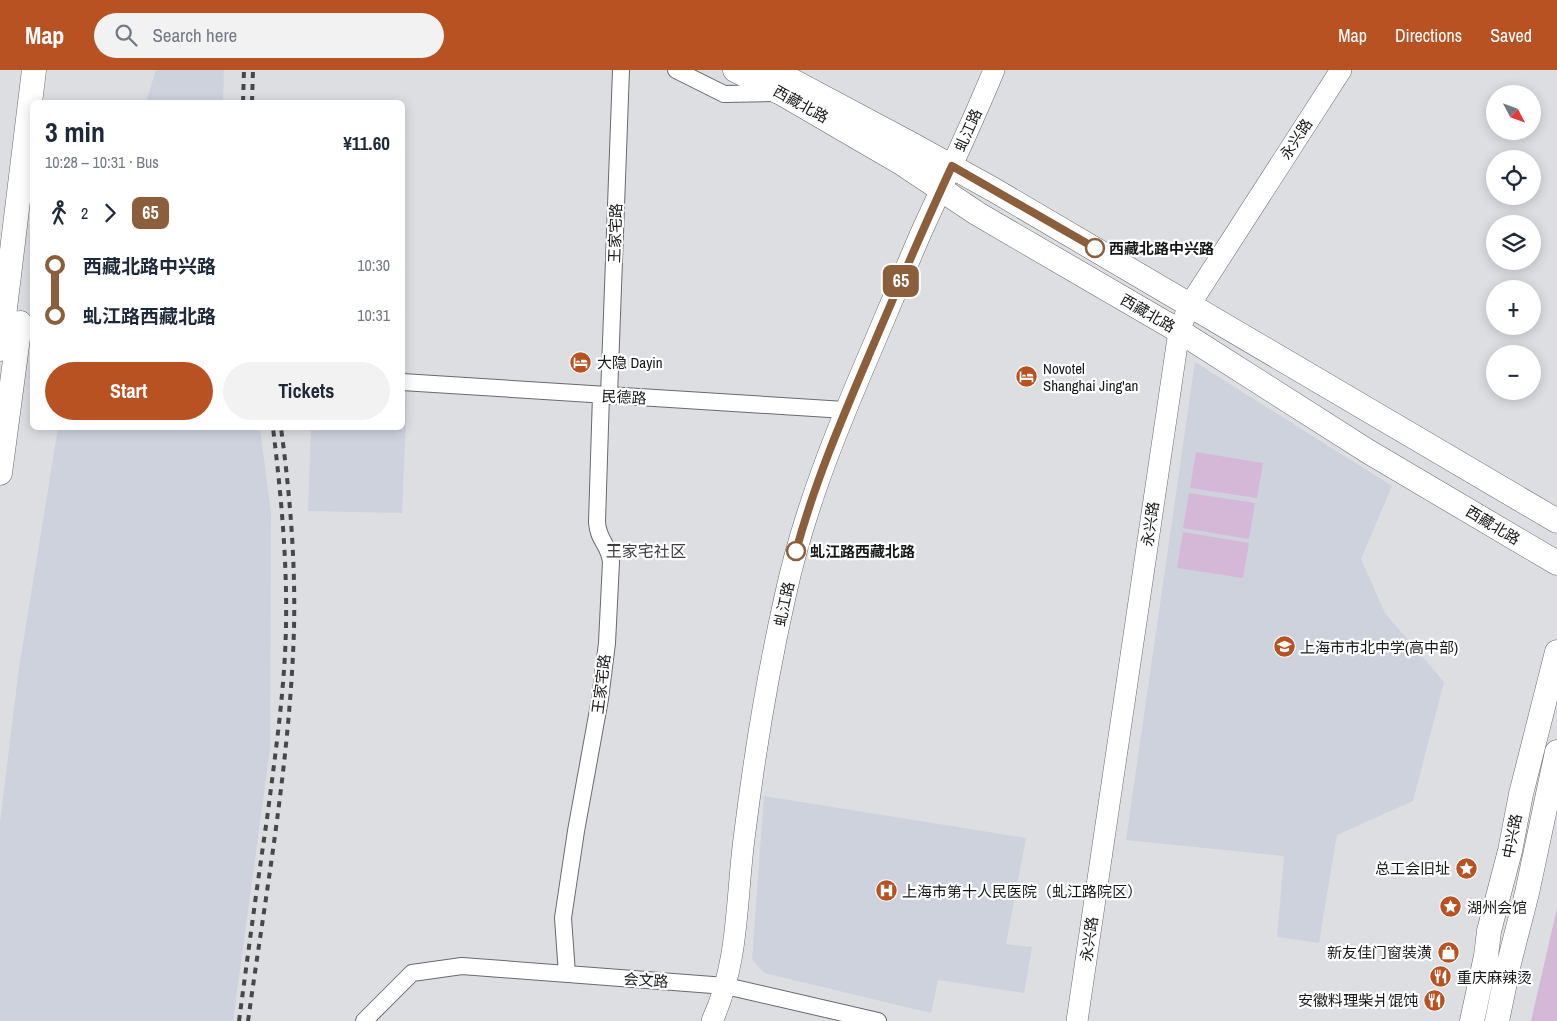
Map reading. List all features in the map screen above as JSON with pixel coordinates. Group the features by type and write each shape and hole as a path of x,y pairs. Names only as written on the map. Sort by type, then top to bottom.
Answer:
{"main road":[{"path":"30,100 34,70"},
{"path":"46,100 50,70"},
{"name":"西藏北路","path":"735,70 781,78 952,166 1096,248 1189,306 1557,521"},
{"name":"西藏北路","path":"781,78 978,214 1179,331 1369,452 1557,563"},
{"path":"0,349 2,313 30,100"},
{"path":"0,473 30,233"},
{"name":"中兴路","path":"1472,1021 1486,956 1489,931 1557,652"},
{"name":"中兴路","path":"1497,1021 1557,752"}],"street":[{"name":"王家宅路","path":"567,974 563,937 565,901 600,699 607,643 611,562 608,549 599,536 597,522 621,70"},
{"path":"676,70 724,94 781,78"},
{"name":"虬江路","path":"712,1021 726,986 735,946 743,842 756,742 785,596 800,537 814,492 845,410 994,70"},
{"name":"永兴路","path":"1077,1021 1179,331 1189,306 1341,70"},
{"name":"民德路","path":"405,382 845,410"},
{"name":"会文路","path":"364,1021 412,974 462,966 726,986 878,1021"}],"shaded area":[{"path":"156,70 224,70 223,100 147,100"},
{"name":"上海市市北中学(高中部)","path":"1195,362 1392,486 1361,559 1385,613 1444,682 1413,801 1337,835 1319,943 1277,937 1284,856 1126,840"},
{"path":"405,391 407,391 402,513 308,511 311,430 405,430"},
{"path":"58,430 260,430 271,513 270,749 233,1021 0,1021 0,823 19,668"},
{"path":"1196,452 1263,463 1257,498 1190,488"},
{"path":"1189,493 1255,503 1249,539 1183,528"},
{"path":"1183,532 1249,543 1243,578 1177,568"},
{"name":"上海市第十人民医院（虬江路院区）","path":"764,796 1026,838 1006,944 1032,947 1024,993 938,980 931,1013 764,973 752,959"},
{"path":"1557,908 1557,1021 1531,1021"}],"railway":[{"path":"243,100 244,70"},
{"path":"252,100 253,70"},
{"path":"239,1021 275,757 285,654 284,540 273,430"},
{"path":"248,1021 281,792 293,654 292,540 281,430"}],"bus line":[{"name":"65","path":"796,551 814,492 845,410 952,166 1095,248"}],"place":[{"name":"西藏北路中兴路","path":"1095,248"},
{"name":"大隐 Dayin","path":"581,362"},
{"name":"Novotel Shanghai Jing'an","path":"1027,377"},
{"name":"虬江路西藏北路","path":"796,551"},
{"name":"上海市市北中学(高中部)","path":"1284,647"},
{"name":"总工会旧址","path":"1466,868"},
{"name":"上海市第十人民医院（虬江路院区）","path":"886,891"},
{"name":"湖州会馆","path":"1451,907"},
{"name":"新友佳门窗装潢","path":"1448,952"},
{"name":"重庆麻辣烫","path":"1441,977"},
{"name":"安徽料理柴爿馄饨","path":"1434,1000"}],"district":[{"name":"王家宅社区","path":"646,551"}]}
